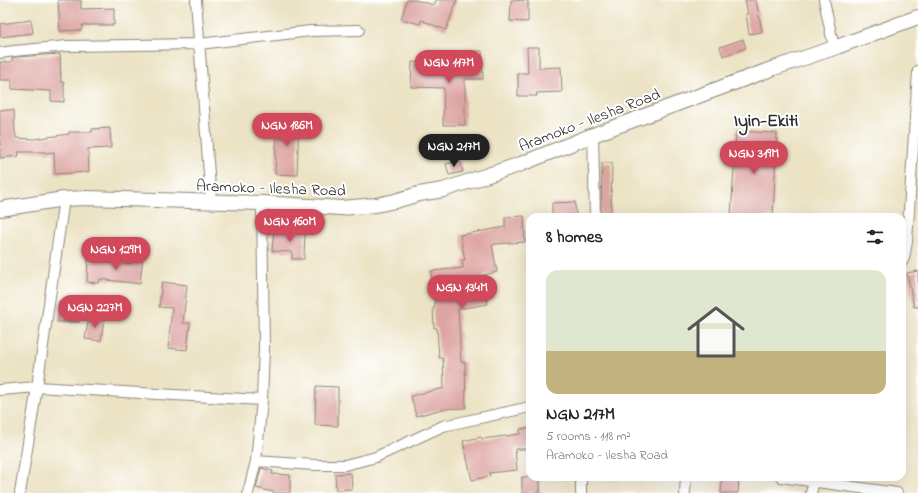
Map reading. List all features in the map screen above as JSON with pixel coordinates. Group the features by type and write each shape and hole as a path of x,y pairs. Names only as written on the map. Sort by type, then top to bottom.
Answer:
{"main road":[{"name":"Aramoko - Ilesha Road","path":"0,209 64,199 87,198 262,203 342,208 376,205 419,194 443,190 521,164 593,135 774,68 918,17"}],"street":[{"path":"196,0 211,201"},
{"path":"824,0 834,48"},
{"path":"0,53 67,46 199,44 311,31 359,30"},
{"path":"906,247 918,71"},
{"path":"593,135 595,213"},
{"path":"20,493 64,199"},
{"path":"248,493 256,461 262,400 264,347 262,203"},
{"path":"0,390 37,387 262,400"},
{"path":"256,461 315,466 345,465 376,457 443,426 526,408"},
{"path":"581,481 581,493"},
{"path":"684,493 686,481"},
{"path":"811,493 814,481 897,493"}],"building":[{"path":"58,0 81,0 81,9 114,8 114,25 82,25 82,30 60,31"},
{"path":"407,0 415,0 434,5 436,0 457,0 446,30 421,20 420,24 401,19"},
{"path":"511,0 528,1 528,22 510,21"},
{"path":"745,0 756,0 762,32 749,34 746,14 748,14"},
{"path":"31,20 33,33 0,37 0,24"},
{"path":"743,39 746,48 723,56 720,47"},
{"path":"527,47 539,47 539,68 561,67 562,92 536,93 537,96 518,96 518,73 528,73"},
{"path":"468,51 482,51 483,79 465,79 465,125 443,125 444,88 411,87 412,62 436,63 436,65 468,66"},
{"path":"60,54 61,82 64,82 64,102 51,101 51,91 12,89 12,80 0,80 0,62 12,62 12,58 15,57"},
{"path":"0,110 14,110 16,138 34,139 69,134 69,132 92,132 92,129 110,128 111,148 88,149 89,172 55,174 54,152 18,152 19,156 0,158"},
{"path":"277,120 299,120 297,175 275,174"},
{"path":"736,131 777,133 773,213 731,213"},
{"path":"460,161 463,172 449,175 446,164"},
{"path":"602,163 612,163 611,213 601,213"},
{"path":"575,202 576,213 552,213 552,203"},
{"path":"524,216 525,242 492,245 497,272 483,275 488,304 458,309 461,362 465,362 466,408 443,409 416,416 411,396 444,388 443,358 439,358 437,328 434,328 433,308 435,307 431,271 463,268 462,260 465,260 460,235 505,227 505,217"},
{"path":"274,229 288,230 288,232 305,232 304,259 292,259 292,252 272,251"},
{"path":"132,255 143,257 140,284 100,279 99,283 87,282 88,260 130,264"},
{"path":"918,271 918,307 914,307 907,273"},
{"path":"162,282 187,285 183,323 190,323 187,350 168,348 172,308 159,307"},
{"path":"59,301 79,302 79,322 58,322"},
{"path":"89,317 104,319 101,341 85,339"},
{"path":"316,386 338,387 338,426 315,425"},
{"path":"526,428 526,449 515,449 517,470 489,473 490,476 472,480 463,441 481,437 482,439 520,434 520,429"},
{"path":"261,468 273,471 272,474 290,475 290,493 277,493 256,488"},
{"path":"351,473 352,489 336,490 335,474"},
{"path":"522,477 526,477 526,481 540,481 540,493 522,493"},
{"path":"722,481 739,481 738,493 721,493"}],"district":[{"name":"Iyin-Ekiti","path":"766,120"}]}
